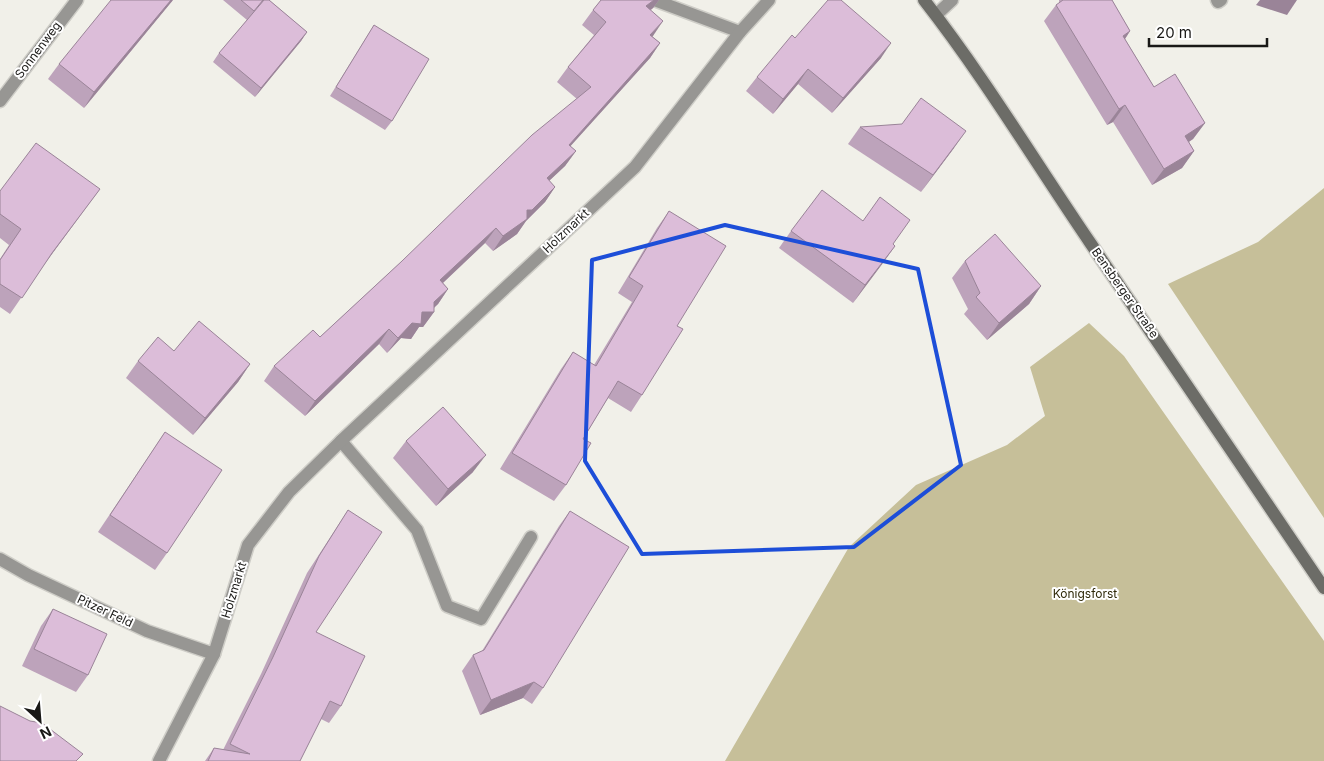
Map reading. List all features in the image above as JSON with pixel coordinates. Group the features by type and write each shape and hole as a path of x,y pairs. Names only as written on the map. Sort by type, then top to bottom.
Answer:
{"main road":[{"name":"Bensberger Straße","path":"924,0 987,87 1090,243 1174,364 1324,588"}],"street":[{"name":"Sonnenweg","path":"0,100 77,0"},
{"path":"654,0 740,32"},
{"name":"Holzmarkt","path":"159,761 214,654 248,545 289,492 341,441 635,167 740,32 769,0"},
{"path":"936,15 952,0"},
{"path":"1217,0 1218,2 1221,0"},
{"path":"341,441 417,530 447,606 480,619 531,537"},
{"name":"Pitzer Feld","path":"0,559 28,575 147,631 214,654"}],"highlighted area":[{"path":"725,225 918,269 961,465 854,547 642,554 585,461 592,260"}],"green space":[{"path":"1324,188 1324,518 1168,284 1258,242"},
{"name":"Königsforst","path":"1089,323 1124,356 1324,641 1324,761 725,761 849,547 916,485 1007,445 1045,416 1030,367"}],"building":[{"path":"111,0 171,0 94,92 59,64"},
{"path":"241,0 263,0 254,11"},
{"path":"264,0 269,0 307,32 261,88 219,53"},
{"path":"601,0 654,0 646,6 663,21 650,35 660,43 569,145 576,151 547,178 555,187 532,210 527,210 527,219 503,236 496,228 440,280 448,289 434,302 434,312 422,312 421,324 412,323 398,338 389,329 315,401 274,366 313,330 320,337 402,261 532,135 591,87 568,67 606,22 593,10"},
{"path":"828,0 841,0 891,43 843,98 808,69 783,99 757,77 792,35 795,38"},
{"path":"1063,0 1112,0 1130,31 1123,36 1154,87 1175,74 1205,123 1185,136 1194,151 1164,169 1125,105 1119,109 1056,5"},
{"path":"374,25 429,59 392,121 336,87"},
{"path":"921,98 966,131 933,175 860,127 902,124"},
{"path":"36,143 100,189 52,253 22,298 0,284 0,260 21,229 0,214 0,191"},
{"path":"822,190 863,221 880,197 910,220 893,244 895,246 865,285 791,231"},
{"path":"669,211 726,246 677,326 683,329 642,395 618,381 583,439 591,443 566,485 512,453 573,352 596,366 643,286 629,277"},
{"path":"995,234 1041,286 999,323 976,297 980,293 965,261"},
{"path":"199,321 250,364 205,418 138,361 158,337 174,351"},
{"path":"443,407 486,455 448,489 406,441"},
{"path":"165,432 222,470 167,553 110,515"},
{"path":"348,510 382,532 316,632 365,656 341,706 330,701 300,761 208,761 214,748 250,754 230,744 273,657 319,556"},
{"path":"570,511 629,547 543,688 534,682 491,700 473,655 484,650"},
{"path":"53,609 107,634 88,675 34,649"},
{"path":"0,706 30,721 42,723 83,754 76,761 0,761"}]}
